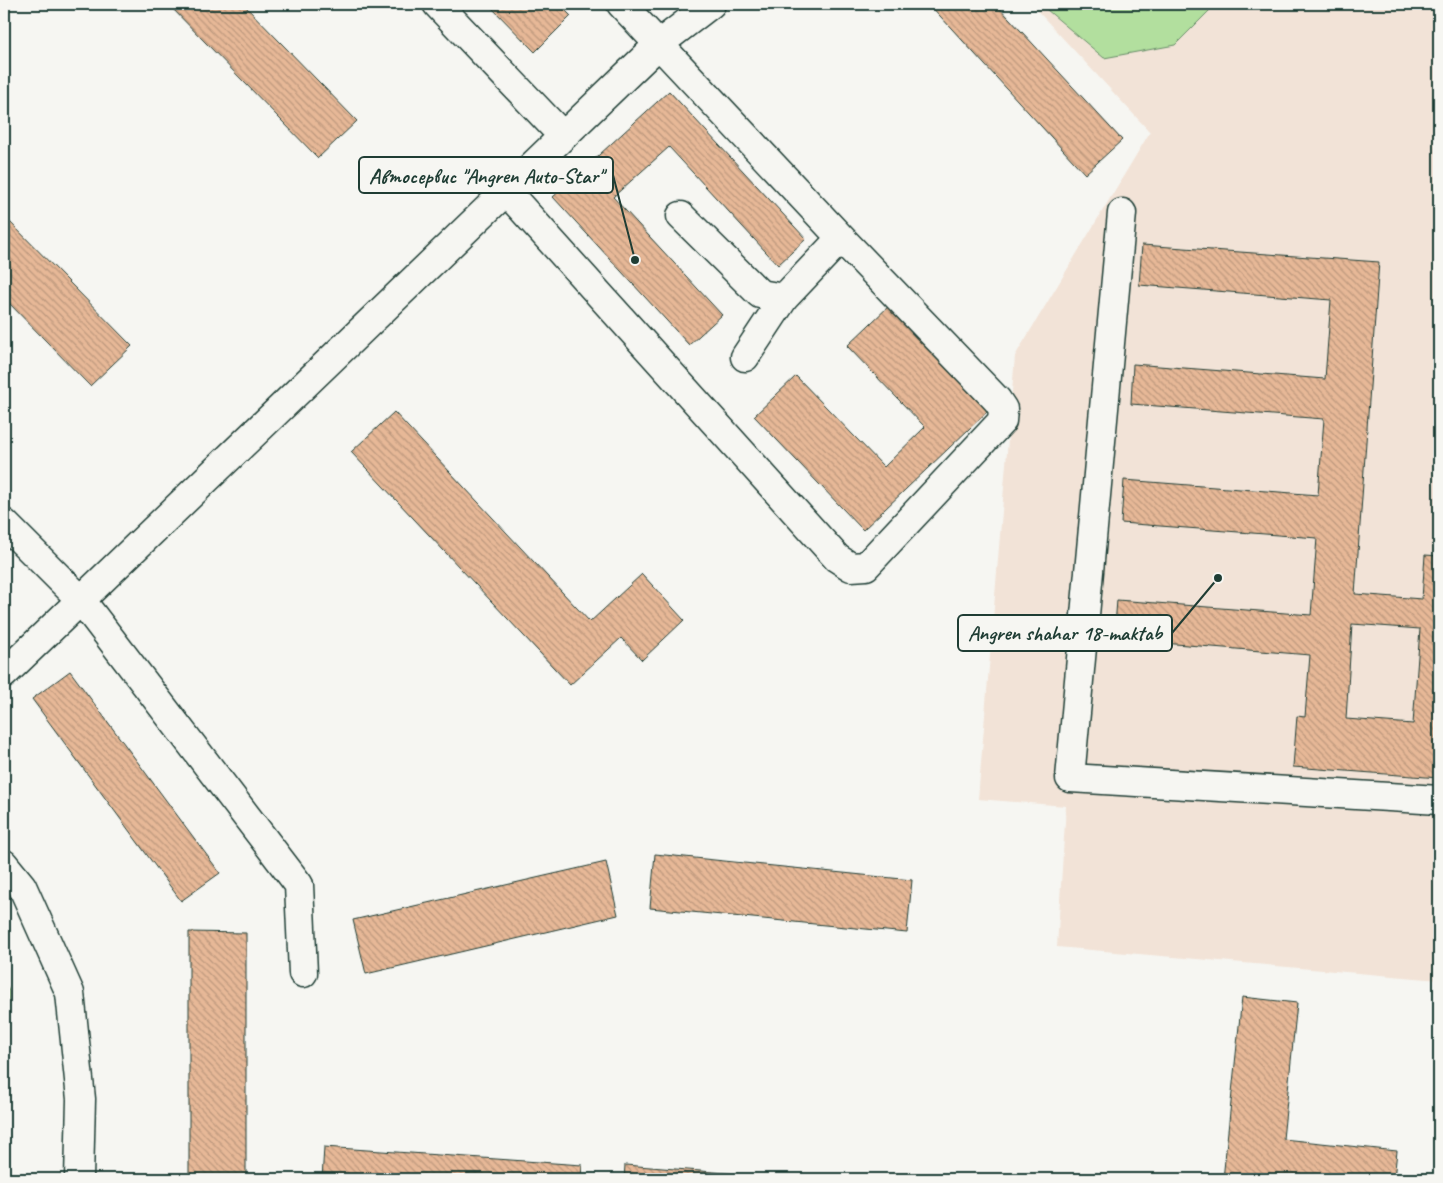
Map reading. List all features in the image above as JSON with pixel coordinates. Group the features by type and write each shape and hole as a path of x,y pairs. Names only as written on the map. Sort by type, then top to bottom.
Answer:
{"street":[{"path":"437,4 563,136"},
{"path":"506,191 837,558 851,567 866,566 1002,421 1003,409 997,400 841,238 621,4"},
{"path":"4,674 659,44 711,4"},
{"path":"1122,213 1070,778 1439,800"},
{"path":"681,216 760,294 784,298"},
{"path":"745,357 784,298 841,238"},
{"path":"4,523 81,600 299,885 304,973"},
{"path":"4,864 22,886 70,993 82,1099 79,1179"}],"shaded area":[{"path":"1031,4 1439,4 1439,980 1057,947 1066,806 978,799 1015,356 1150,132"}],"green space":[{"path":"1040,4 1216,4 1175,45 1104,58"},
{"path":"4,978 9,992 4,1167"}],"building":[{"path":"168,4 243,4 357,121 318,158"},
{"path":"488,4 559,4 571,16 535,52"},
{"path":"929,4 996,4 1122,140 1085,174"},
{"path":"669,91 806,239 778,265 669,147 613,197 722,315 689,345 553,197"},
{"path":"4,216 132,346 90,386 4,298"},
{"path":"1142,245 1379,262 1355,594 1422,599 1425,555 1439,556 1439,778 1293,767 1297,716 1305,717 1310,655 1114,639 1117,600 1311,615 1317,538 1121,523 1124,480 1318,495 1324,419 1131,404 1133,364 1325,379 1331,300 1139,285","holes":["1352,624 1420,629 1413,724 1346,719"]},
{"path":"892,303 991,408 863,530 754,416 796,376 884,467 925,427 847,346"},
{"path":"394,412 590,622 642,574 684,620 642,660 621,638 570,685 351,452"},
{"path":"70,671 220,873 181,901 32,699"},
{"path":"655,854 912,880 907,933 650,908"},
{"path":"606,862 618,915 366,974 353,920"},
{"path":"189,932 246,933 246,1179 189,1179"},
{"path":"1242,997 1297,1003 1283,1139 1397,1151 1394,1179 1223,1179"},
{"path":"324,1147 582,1165 581,1179 322,1179"},
{"path":"625,1165 801,1179 624,1179"}],"place":[{"name":"Автосервис \"Angren Auto-Star\"","path":"635,260"},
{"name":"Angren shahar 18-maktab","path":"1218,578"}]}
